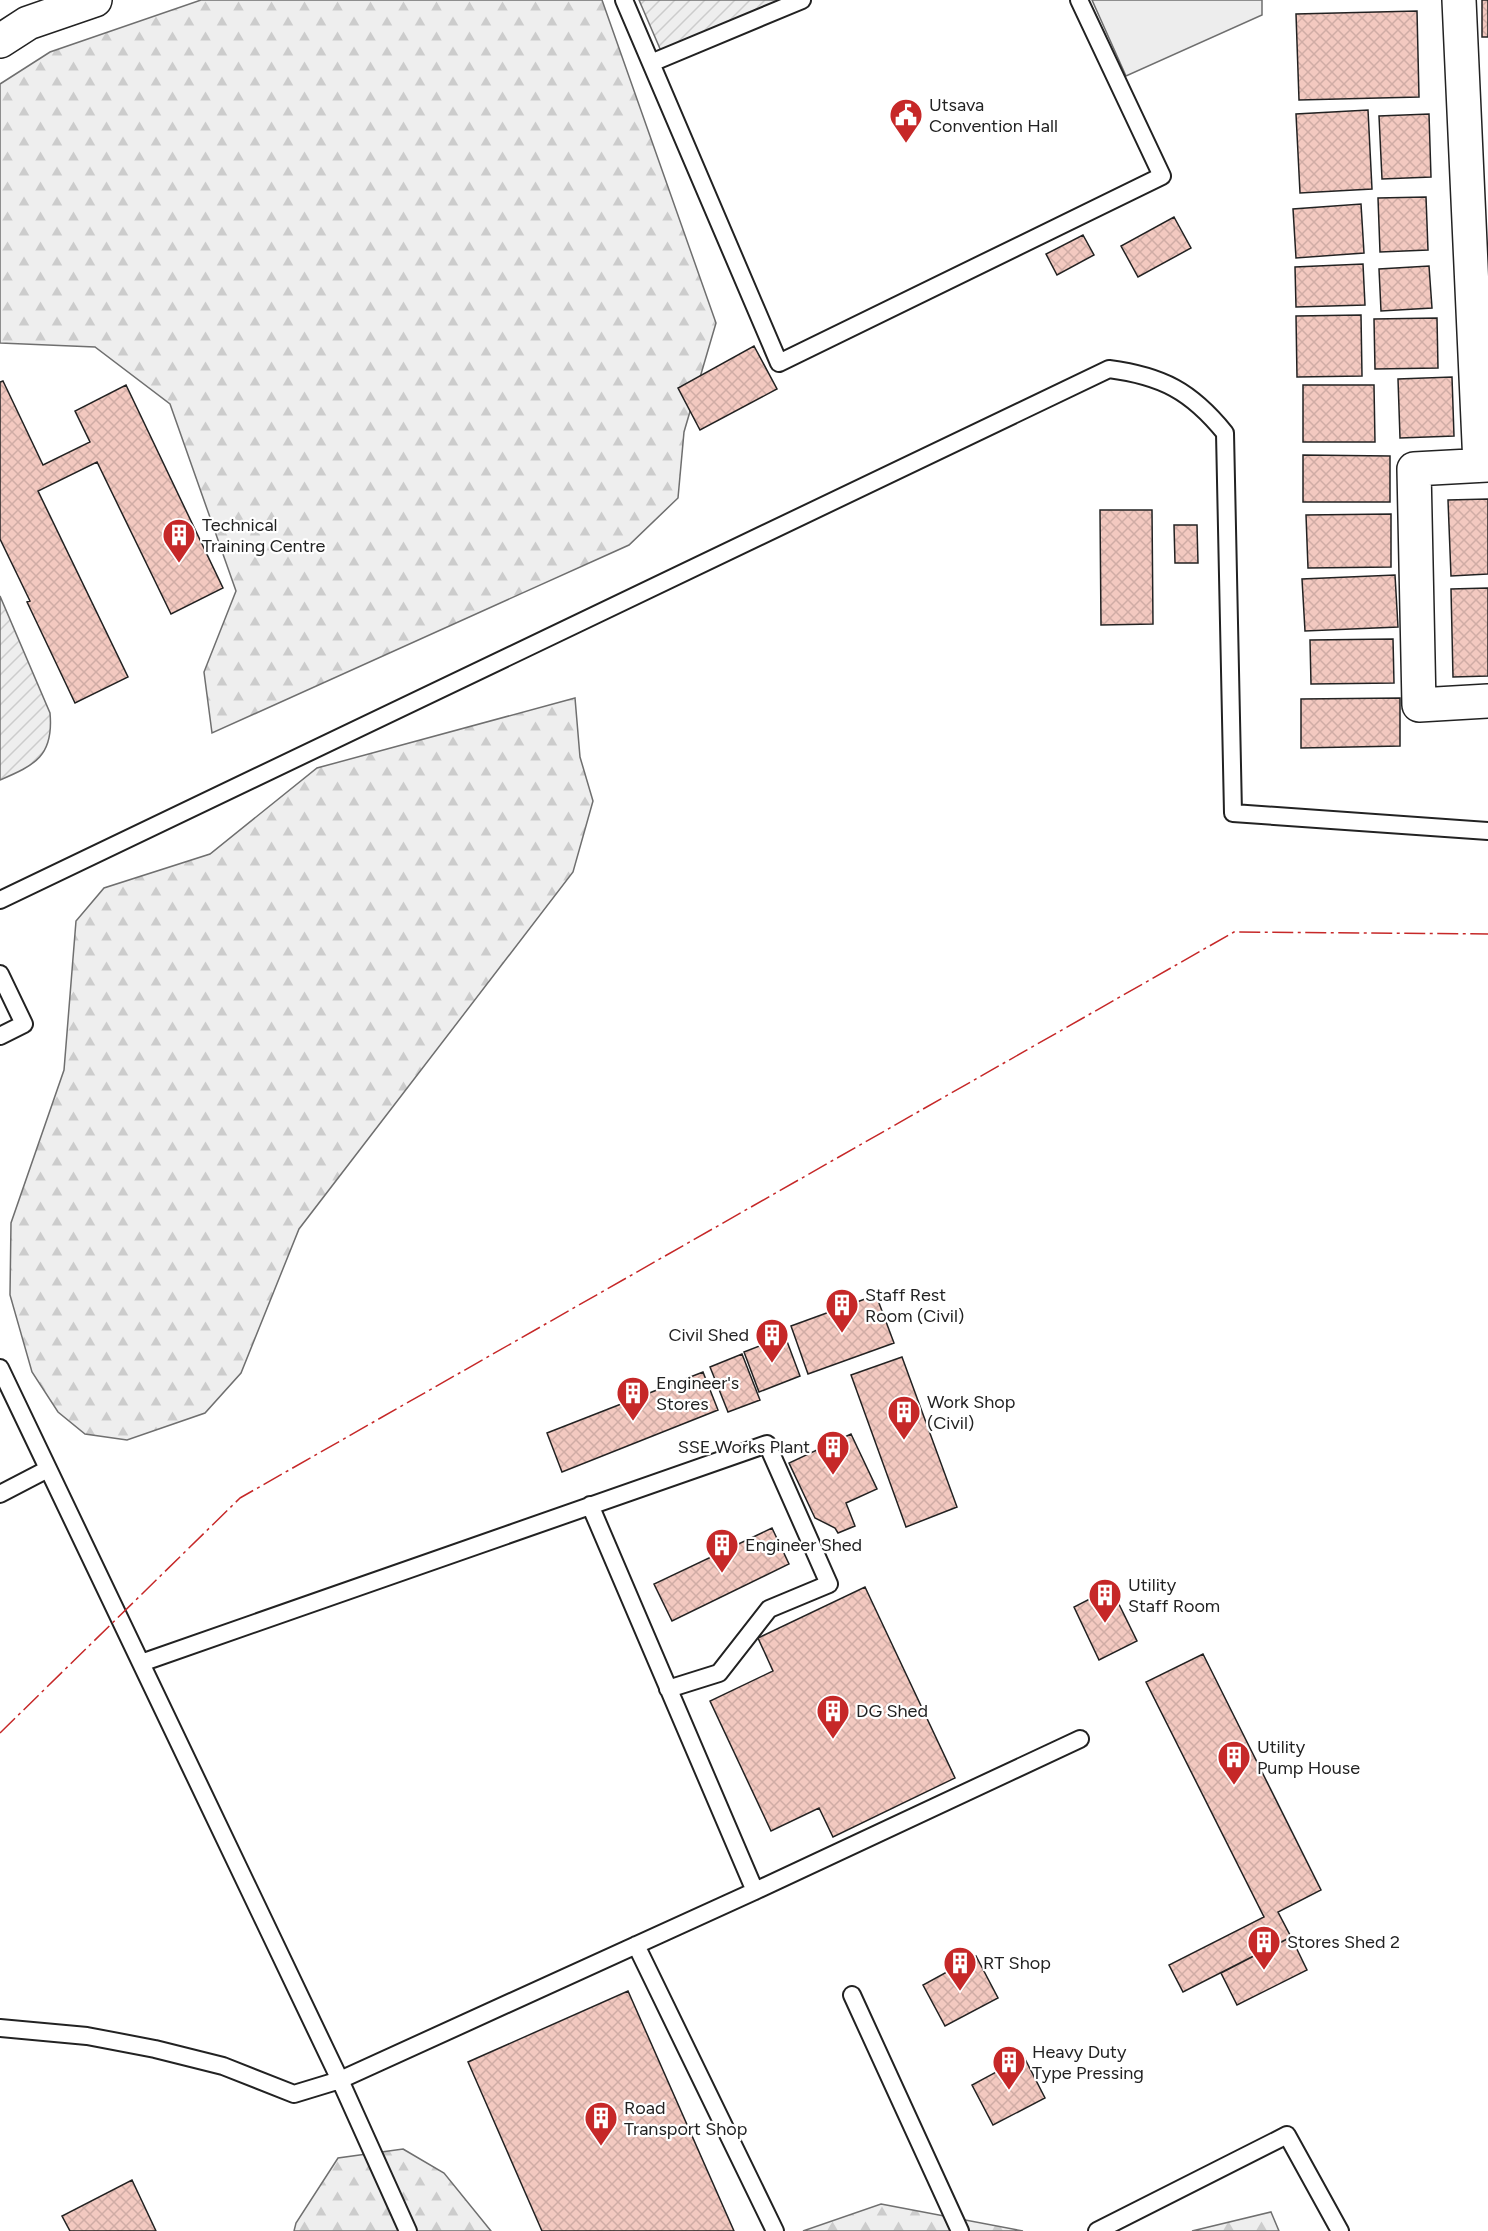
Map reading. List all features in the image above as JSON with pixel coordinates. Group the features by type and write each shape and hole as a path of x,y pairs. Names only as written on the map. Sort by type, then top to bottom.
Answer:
{"street":[{"path":"0,41 28,23 95,0"},
{"path":"1459,0 1484,465 1414,470 1419,705 1488,700"}],"lane":[{"path":"624,0 779,363 1162,176 1078,0"},
{"path":"651,63 802,0"},
{"path":"0,900 1109,369 1136,372 1163,381 1187,394 1208,412 1225,433 1233,813 1488,831"},
{"path":"0,974 24,1024 0,1036"},
{"path":"0,1368 340,2080 408,2231"},
{"path":"141,1663 767,1444 829,1584 769,1608 719,1673 668,1689"},
{"path":"0,1494 48,1469"},
{"path":"590,1506 755,1891"},
{"path":"0,2028 87,2036 155,2049 223,2066 294,2094 340,2080 755,1891 1080,1739"},
{"path":"636,1945 775,2231"},
{"path":"852,1995 960,2231"},
{"path":"1097,2231 1287,2135 1340,2231"}],"green space":[{"path":"201,0 602,0 716,323 684,432 678,498 629,545 212,733 204,672 236,591 170,404 95,347 0,343 0,84 50,52"},
{"path":"639,0 781,0 661,51"},
{"path":"0,596 50,713 50,728 49,740 40,757 32,764 0,780"},
{"path":"575,698 580,757 593,801 573,872 299,1229 241,1373 205,1413 127,1440 85,1434 58,1412 32,1372 10,1295 11,1223 64,1070 76,921 104,888 210,854 317,768"},
{"path":"403,2149 444,2173 491,2231 294,2231 296,2223 338,2158"},
{"path":"881,2204 1023,2231 803,2231"},
{"path":"1271,2212 1279,2231 1192,2231"}],"shaded area":[{"path":"1092,0 1262,0 1262,15 1126,76"}],"building":[{"path":"1482,0 1488,0 1488,37 1482,37"},
{"path":"1417,11 1419,97 1299,100 1296,14"},
{"path":"1368,110 1372,189 1300,193 1296,114"},
{"path":"1429,114 1431,177 1382,179 1379,116"},
{"path":"1426,197 1428,250 1380,252 1378,198"},
{"path":"1361,204 1364,253 1296,258 1293,209"},
{"path":"1174,217 1191,248 1138,277 1121,246"},
{"path":"1083,235 1094,255 1057,275 1046,254"},
{"path":"1363,264 1365,305 1296,307 1295,267"},
{"path":"1429,266 1432,308 1381,311 1379,269"},
{"path":"1361,315 1362,376 1297,377 1296,316"},
{"path":"1437,318 1438,368 1375,369 1374,319"},
{"path":"754,346 777,389 700,430 678,388"},
{"path":"1452,377 1454,436 1400,438 1398,379"},
{"name":"Technical Training Centre","path":"3,381 43,465 90,442 75,411 126,385 223,588 171,614 97,462 38,491 128,677 75,703 0,539 0,382"},
{"path":"1303,385 1374,385 1375,442 1303,442"},
{"path":"1303,455 1390,456 1390,502 1303,502"},
{"path":"1488,499 1488,574 1451,576 1448,500"},
{"path":"1100,510 1152,510 1153,624 1101,625"},
{"path":"1391,514 1391,567 1308,568 1306,515"},
{"path":"1174,525 1197,525 1198,563 1175,563"},
{"path":"1395,575 1398,627 1305,631 1302,579"},
{"path":"1488,588 1488,676 1453,677 1451,589"},
{"path":"1393,639 1394,683 1311,684 1310,640"},
{"path":"1400,698 1400,746 1301,748 1301,699"},
{"name":"Staff Rest Room (Civil)","path":"876,1295 894,1343 808,1374 791,1326"},
{"name":"Civil Shed","path":"785,1336 800,1376 759,1392 744,1352"},
{"path":"742,1354 760,1400 728,1412 710,1367"},
{"name":"Work Shop (Civil)","path":"902,1357 957,1507 906,1527 851,1375"},
{"name":"Engineer's Stores","path":"703,1372 718,1410 562,1472 547,1433"},
{"name":"SSE Works Plant","path":"851,1434 877,1489 846,1503 855,1526 838,1533 835,1528 815,1518 789,1463"},
{"name":"Engineer Shed","path":"772,1528 789,1564 672,1621 654,1584"},
{"name":"DG Shed","path":"865,1587 955,1778 833,1837 819,1808 771,1831 710,1701 773,1671 758,1638"},
{"name":"Utility Staff Room","path":"1111,1588 1137,1641 1099,1660 1074,1607"},
{"name":"Utility Pump House","path":"1203,1654 1321,1890 1278,1912 1291,1937 1183,1992 1169,1965 1264,1917 1146,1682"},
{"name":"Stores Shed 2","path":"1291,1937 1307,1970 1237,2005 1221,1973"},
{"name":"RT Shop","path":"976,1956 998,1998 945,2026 923,1985"},
{"name":"Road Transport Shop","path":"628,1991 734,2231 542,2231 468,2062"},
{"name":"Heavy Duty Type Pressing","path":"1024,2057 1045,2098 993,2125 972,2085"},
{"path":"132,2180 156,2231 70,2231 62,2216"}],"power":[{"path":"0,1733 240,1498 1234,932 1488,934"}],"place":[{"name":"Utsava Convention Hall","path":"906,144"},
{"name":"Technical Training Centre","path":"179,564"},
{"name":"Staff Rest Room (Civil)","path":"842,1334"},
{"name":"Civil Shed","path":"772,1364"},
{"name":"Engineer's Stores","path":"633,1422"},
{"name":"Work Shop (Civil)","path":"904,1441"},
{"name":"SSE Works Plant","path":"833,1476"},
{"name":"Engineer Shed","path":"722,1574"},
{"name":"Utility Staff Room","path":"1105,1624"},
{"name":"DG Shed","path":"833,1740"},
{"name":"Utility Pump House","path":"1234,1786"},
{"name":"Stores Shed 2","path":"1264,1971"},
{"name":"RT Shop","path":"960,1992"},
{"name":"Heavy Duty Type Pressing","path":"1009,2091"},
{"name":"Road Transport Shop","path":"601,2147"}]}
